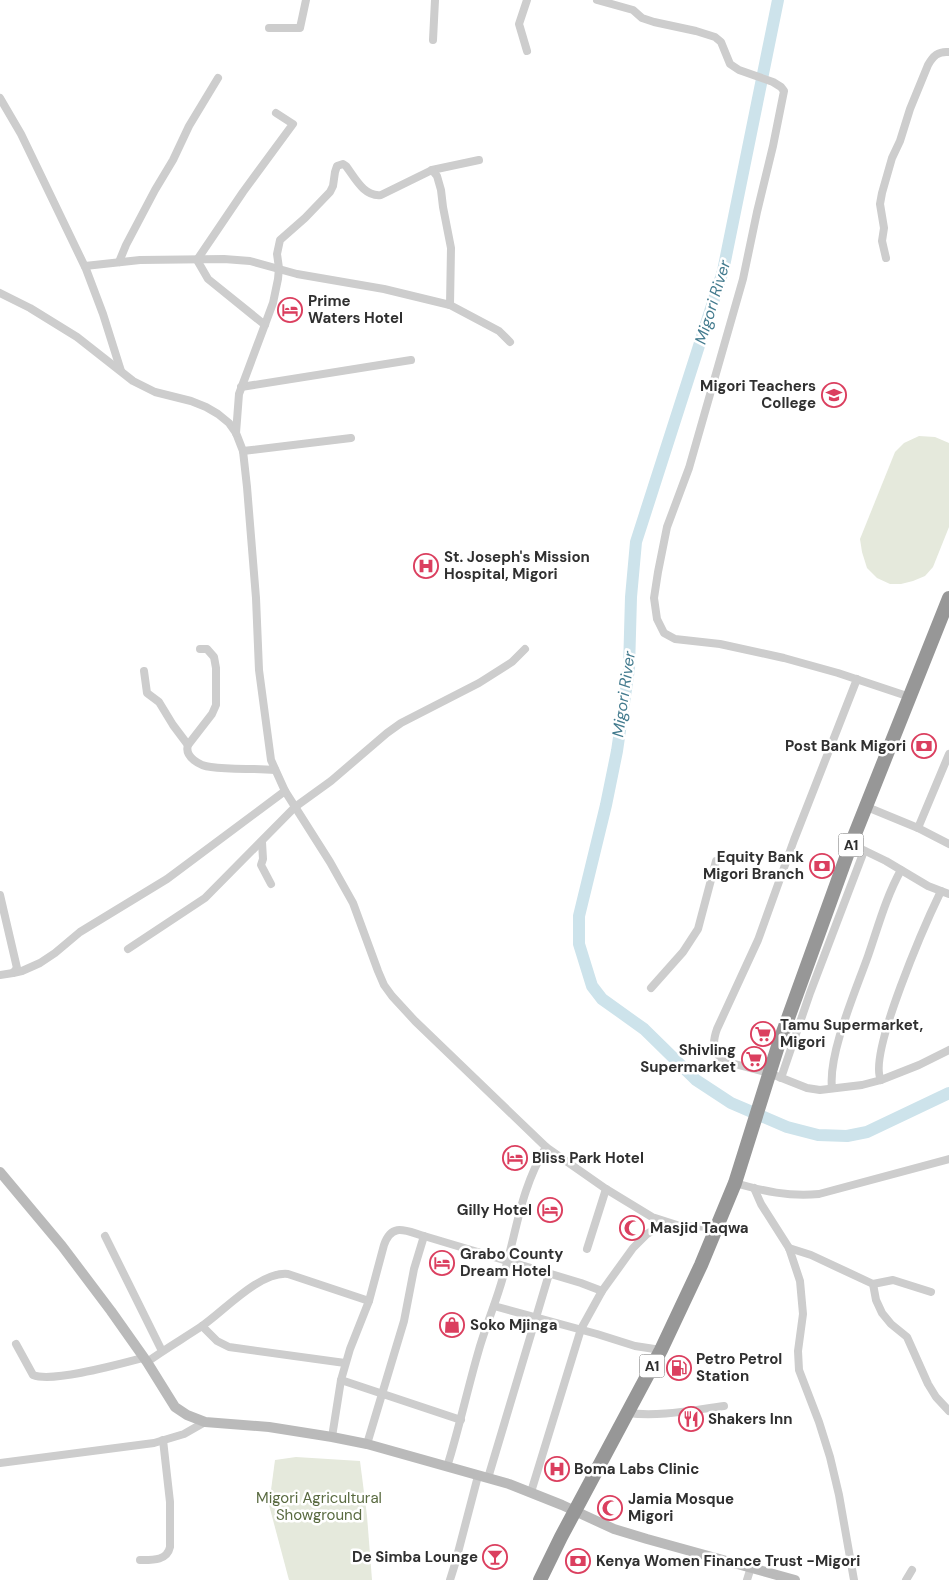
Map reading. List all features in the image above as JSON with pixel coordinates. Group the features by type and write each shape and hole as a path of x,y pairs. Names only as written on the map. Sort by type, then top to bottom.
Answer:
{"highway":[{"name":"A1","path":"540,1580 661,1350 717,1227 735,1183 762,1096 775,1075 857,847 867,807 949,598"}],"street":[{"path":"269,28 300,28 306,0"},
{"path":"433,40 435,0"},
{"path":"527,0 519,24 527,51"},
{"path":"597,0 633,10 642,18 654,22 715,37 722,42 730,64 739,70 773,82 784,91 774,146 757,212 743,279 689,468 667,527 656,586 655,610 659,626 668,637 736,647 857,679 910,697"},
{"path":"886,258 883,247 884,221 880,204 886,175 928,65 936,54 949,52"},
{"path":"119,262 126,245 173,160 194,116 218,78"},
{"path":"0,98 21,134 85,266 121,371"},
{"path":"197,260 243,192 293,124 276,113"},
{"path":"236,433 237,400 273,303 279,268 277,254 280,240 330,192 334,186 337,166 343,164 346,166 364,190 369,194 377,195 432,170 480,160"},
{"path":"432,170 437,176 441,190 442,207 451,248 450,306"},
{"path":"197,260 208,279 265,325"},
{"path":"85,266 119,262 236,260 279,268 297,274 384,289 450,306 499,331 510,342"},
{"path":"0,292 63,328 144,387 206,407 229,423 236,433 243,451 250,516 259,670 269,748 275,770 284,790 353,903 378,971 384,985 392,996 415,1022 546,1147 606,1190 652,1217 669,1224 717,1227"},
{"path":"241,387 411,360"},
{"path":"243,451 351,438"},
{"path":"188,745 212,714 216,699 214,657 207,649 200,649"},
{"path":"128,949 204,898 262,842 295,806 331,781 401,723 479,683 512,662 525,649"},
{"path":"144,670 146,692 159,702 188,745 188,752 193,759 210,767 275,770"},
{"path":"857,679 794,840 758,940 714,1038 714,1051 722,1059 748,1069 775,1075 813,1090 856,1086 881,1080 913,1068 949,1050"},
{"path":"918,828 949,754"},
{"path":"0,975 22,971 40,963 80,932 167,879 284,790"},
{"path":"867,807 918,828 949,844"},
{"path":"262,842 263,859 261,865 271,884"},
{"path":"857,847 928,886 945,892 929,916 885,1033 879,1066 881,1080"},
{"path":"245,858 252,863 261,865"},
{"path":"651,988 683,952 698,930 716,861"},
{"path":"832,1088 833,1064 845,1023 885,904 901,870"},
{"path":"0,895 17,964 16,970 13,973"},
{"path":"447,1467 478,1351 494,1306 528,1182 546,1147"},
{"path":"735,1183 788,1195 819,1194 949,1159"},
{"path":"0,1172 62,1246 111,1311 175,1407 187,1415 206,1422 269,1427 332,1436 367,1444 531,1492 614,1529 795,1580"},
{"path":"754,1188 761,1204 789,1248 799,1276 803,1303 798,1370 819,1422 830,1457 839,1495 854,1580"},
{"path":"587,1249 606,1190"},
{"path":"531,1492 581,1329 602,1291 640,1240 655,1229 669,1224"},
{"path":"332,1436 345,1363 368,1301 378,1264 389,1234 392,1231 399,1230 424,1236 602,1291"},
{"path":"104,1236 162,1351"},
{"path":"367,1444 404,1321 414,1269 424,1236"},
{"path":"789,1248 812,1255 873,1284 893,1280 932,1292"},
{"path":"16,1344 33,1374 41,1377 83,1372 145,1360 202,1326 263,1280 282,1274 368,1301"},
{"path":"450,1580 549,1274"},
{"path":"873,1284 876,1300 882,1313 891,1324 907,1337 928,1384 936,1397 949,1411"},
{"path":"494,1306 581,1329 635,1346 661,1350"},
{"path":"202,1326 217,1341 228,1347 345,1363"},
{"path":"341,1380 461,1420"},
{"path":"628,1413 682,1412 724,1406"},
{"path":"0,1463 154,1443 184,1434 206,1422"},
{"path":"140,1560 163,1558 169,1552 170,1547 171,1524 163,1440"},
{"path":"747,1580 751,1567"},
{"path":"906,1580 912,1570"}],"green space":[{"path":"919,436 935,437 949,443 949,527 933,567 925,576 901,584 890,584 877,578 867,568 860,539 895,452 904,443"},
{"name":"Migori Agricultural Showground","path":"296,1457 360,1461 372,1580 289,1580 269,1505 275,1460"}],"waterway":[{"name":"Migori River","path":"778,0 723,271 636,542 631,597 629,669 617,751 579,916 579,944 592,986 602,999 644,1029 696,1080 731,1103 787,1127 818,1135 847,1136 867,1132 949,1093"}],"place":[{"name":"Prime Waters Hotel","path":"290,310"},
{"name":"Migori Teachers College","path":"834,395"},
{"name":"St. Joseph's Mission Hospital, Migori","path":"426,566"},
{"name":"Post Bank Migori","path":"924,746"},
{"name":"Equity Bank Migori Branch","path":"822,866"},
{"name":"Tamu Supermarket, Migori","path":"763,1034"},
{"name":"Shivling Supermarket","path":"754,1059"},
{"name":"Bliss Park Hotel","path":"515,1158"},
{"name":"Gilly Hotel","path":"550,1210"},
{"name":"Masjid Taqwa","path":"632,1228"},
{"name":"Grabo County Dream Hotel","path":"442,1263"},
{"name":"Soko Mjinga","path":"452,1325"},
{"name":"Petro Petrol Station","path":"679,1368"},
{"name":"Shakers Inn","path":"691,1419"},
{"name":"Boma Labs Clinic","path":"557,1469"},
{"name":"Jamia Mosque Migori","path":"610,1508"},
{"name":"De Simba Lounge","path":"495,1557"},
{"name":"Kenya Women Finance Trust -Migori","path":"578,1561"}]}
